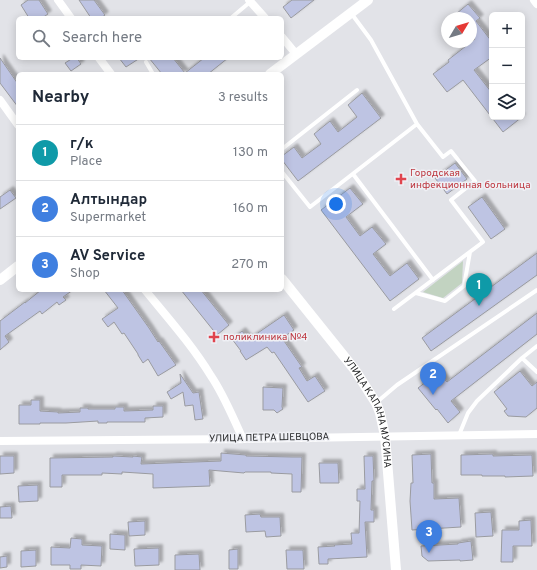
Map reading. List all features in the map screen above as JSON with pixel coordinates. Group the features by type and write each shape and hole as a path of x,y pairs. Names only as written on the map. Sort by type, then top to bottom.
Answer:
{"street":[{"path":"58,0 70,16"},
{"path":"273,72 368,0"},
{"path":"534,0 537,4"},
{"path":"250,1 263,16"},
{"path":"284,39 296,54"},
{"path":"100,60 110,72"},
{"path":"0,100 16,123"},
{"path":"1,275 16,267"},
{"name":"УЛИЦА КАПАНА МУСИНА","path":"284,281 355,370 376,403 385,436 396,570"},
{"path":"147,292 197,355 212,377 232,414 243,439"},
{"name":"УЛИЦА ПЕТРА ШЕВЦОВА","path":"0,441 537,434"}],"lane":[{"path":"233,16 250,1"},
{"path":"351,13 371,40 417,124 443,157 451,151 475,181 451,200 483,242 394,310"},
{"path":"146,62 152,72"},
{"path":"284,147 357,90"},
{"path":"284,175 310,208 417,124"},
{"path":"353,174 433,280"},
{"path":"416,293 445,301 464,286 470,252"},
{"path":"376,403 397,385 537,290"},
{"path":"459,435 468,413 477,401 522,358 537,346"},
{"path":"522,358 537,372"}],"green space":[{"path":"463,261 462,283 443,298 423,292"}],"building":[{"path":"28,0 39,0 48,14 45,16 28,16 21,5"},
{"path":"79,0 94,0 105,15 90,16"},
{"path":"292,0 314,0 291,18 283,7"},
{"path":"468,4 475,12 458,12"},
{"path":"477,22 489,38 489,59 474,70 489,89 489,114 463,80 447,92 433,74 449,62 448,60 463,48 477,48"},
{"path":"0,58 16,81 16,104 0,83"},
{"path":"70,60 78,60 81,64 71,71 65,63"},
{"path":"121,60 137,60 126,67"},
{"path":"151,60 175,60 184,72 160,72"},
{"path":"201,60 226,60 210,72 186,72"},
{"path":"362,93 381,118 298,181 284,163 284,154 294,147 302,158 321,144 314,134 330,121 338,132 357,117 348,105"},
{"path":"494,120 518,120 503,132"},
{"path":"455,163 467,179 447,194 435,178"},
{"path":"350,188 363,204 346,217 360,236 372,227 386,244 373,254 390,276 407,263 419,279 390,301 321,210"},
{"path":"10,190 16,198 0,209 0,197"},
{"path":"482,197 505,229 491,239 468,207"},
{"path":"537,253 537,275 431,351 422,338"},
{"path":"39,292 70,292 63,297 66,300 59,305 57,302 42,314 40,311 5,336 9,342 0,350 0,321"},
{"path":"106,292 123,292 176,365 158,376 148,359 143,363 124,333 122,334 114,322 108,327 102,319 118,308"},
{"path":"183,292 203,292 229,325 217,335"},
{"path":"537,313 537,334 451,401 460,412 448,423 418,388 439,372 447,382"},
{"path":"284,315 294,330 282,338 302,367 299,368 307,381 315,376 325,391 308,402 274,352 272,353 267,347 246,360 232,339 242,331 249,339"},
{"path":"520,371 532,386 537,382 537,408 526,417 508,416 504,411 507,409 494,392"},
{"path":"180,374 193,393 199,392 203,419 195,420 193,405 185,406 183,392 171,399 167,392 181,383"},
{"path":"263,387 283,388 283,409 277,413 274,410 263,410"},
{"path":"31,400 40,400 40,411 58,413 80,412 80,408 115,409 115,407 124,407 124,411 153,410 153,406 163,406 163,417 145,418 145,422 98,423 98,421 19,424 19,405 31,405"},
{"path":"221,453 246,456 302,457 301,492 292,492 292,474 271,472 244,473 209,470 210,486 153,488 153,474 122,472 122,474 102,473 102,475 62,475 62,487 50,487 50,458 133,456 142,457 141,464 221,461"},
{"path":"431,454 434,499 459,498 461,527 412,530 410,501 411,483 413,483 412,455"},
{"path":"493,454 493,456 532,455 533,476 505,477 461,475 461,455"},
{"path":"0,456 14,456 14,473 0,474"},
{"path":"364,456 373,456 374,481 372,481 371,510 374,510 374,522 365,522 367,557 328,559 328,564 319,564 318,547 352,544 351,533 359,533 360,501 357,501 357,489 365,489"},
{"path":"319,463 338,463 339,483 320,483"},
{"path":"38,485 38,501 19,502 18,486"},
{"path":"11,506 12,518 0,518 0,507"},
{"path":"491,512 493,536 476,537 475,513"},
{"path":"260,514 261,517 280,517 281,536 266,537 265,531 246,532 245,515"},
{"path":"531,520 532,546 513,546 513,562 501,562 502,530 519,530 519,521"},
{"path":"145,521 145,535 129,536 128,522"},
{"path":"110,534 125,535 125,550 110,549"},
{"path":"71,538 82,539 82,545 102,546 101,566 81,565 81,569 70,569 70,565 51,565 51,547 70,548"},
{"path":"471,541 473,560 428,561 422,556 421,546 458,544"},
{"path":"159,548 159,565 135,566 134,549"},
{"path":"238,549 238,569 229,569 229,550"},
{"path":"36,550 36,566 21,567 21,551"},
{"path":"286,550 303,550 304,569 287,569"},
{"path":"199,554 200,570 175,570 175,555"},
{"path":"7,556 7,567 0,568 0,557"}],"place":[{"name":"Городская инфекционная больница","path":"401,179"},
{"name":"г/к","path":"479,306"},
{"name":"поликлиника №4","path":"214,337"},
{"name":"Алтындар","path":"433,395"},
{"name":"AV Service","path":"429,553"}]}
